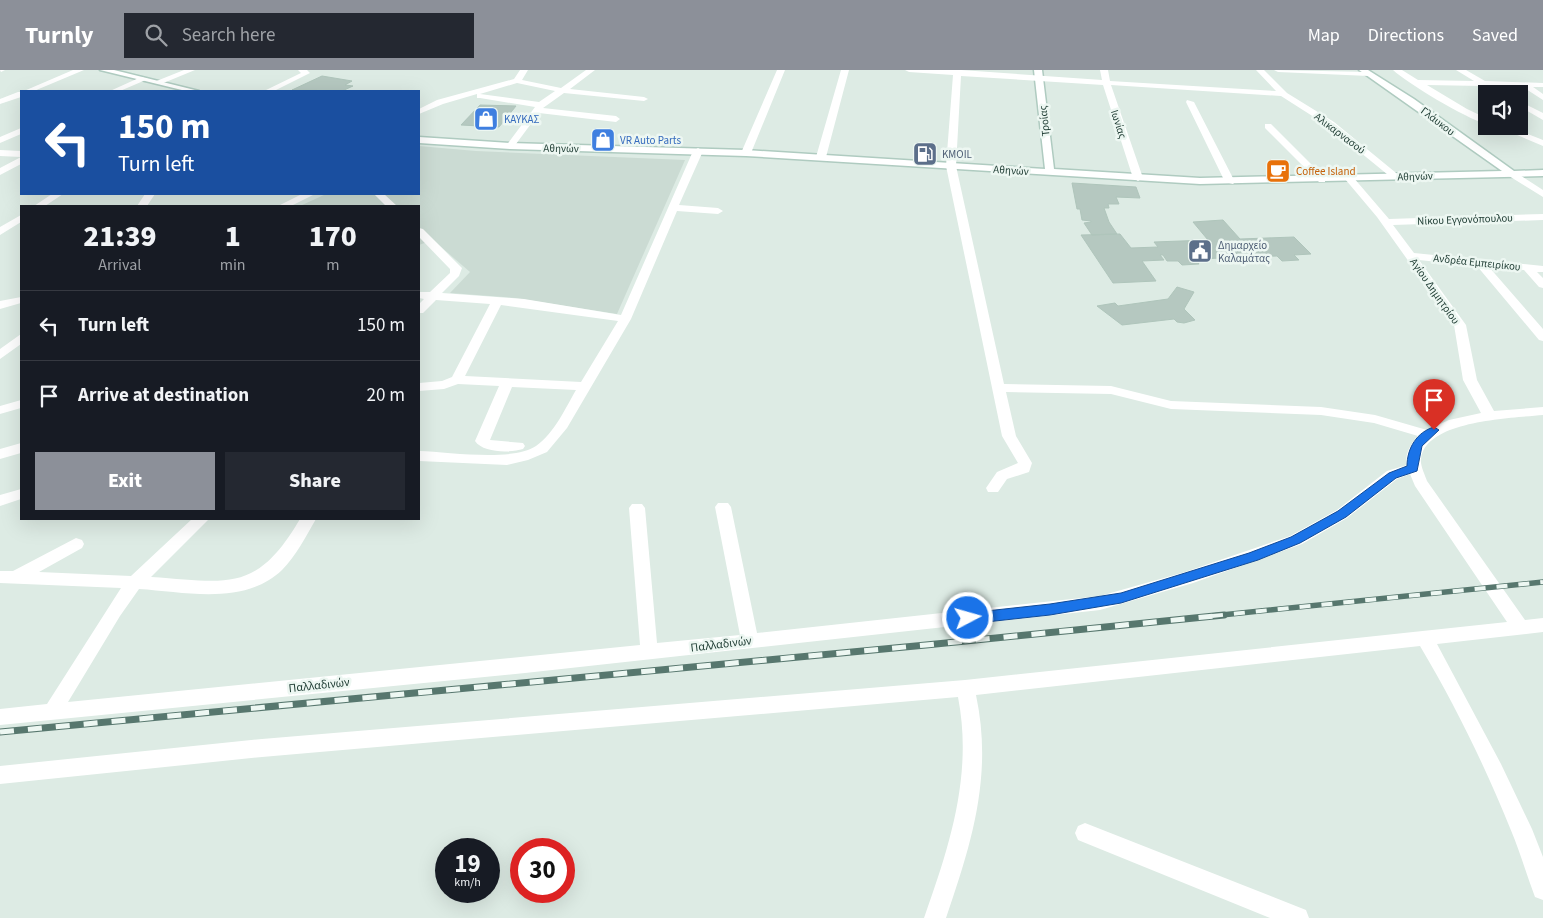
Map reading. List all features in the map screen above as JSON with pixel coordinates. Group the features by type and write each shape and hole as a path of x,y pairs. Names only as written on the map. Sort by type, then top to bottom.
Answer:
{"street":[{"path":"30,90 80,70"},
{"path":"104,70 187,90"},
{"path":"158,82 192,70"},
{"path":"270,90 306,73 302,70"},
{"path":"517,81 524,70"},
{"path":"510,146 539,107 560,90 591,70"},
{"path":"746,153 781,70"},
{"path":"821,157 845,70"},
{"path":"909,70 1039,74 1106,82 1283,94"},
{"name":"Ιωνίας","path":"1104,70 1106,82 1138,178"},
{"name":"Αλικαρνασού","path":"1260,70 1283,94 1331,124 1396,177"},
{"path":"1278,70 1366,72"},
{"path":"1397,70 1413,82 1478,117"},
{"path":"1460,70 1486,85"},
{"path":"957,71 951,166 1009,436 1025,464 1024,468 1008,472 997,478 993,488"},
{"name":"Γλάυκου","path":"1366,72 1411,101 1512,174 1543,194"},
{"name":"Τροίας","path":"1039,74 1050,172"},
{"path":"116,90 144,79"},
{"path":"420,112 440,102 474,95 517,81 560,90 644,99"},
{"path":"1413,82 1481,82 1543,85"},
{"path":"1524,84 1543,98"},
{"path":"1,101 20,94"},
{"path":"474,95 616,119"},
{"path":"1,101 20,104"},
{"path":"1190,102 1230,182"},
{"path":"1528,108 1543,117"},
{"path":"1268,126 1322,180"},
{"path":"0,140 20,131"},
{"path":"1524,135 1543,142"},
{"name":"Αθηνών","path":"422,140 510,146 746,153 1138,178 1230,182 1543,173"},
{"path":"420,456 508,460 523,457 542,449 560,428 624,319 698,151"},
{"path":"0,153 20,154"},
{"path":"0,172 20,161"},
{"name":"Αγίου Δημητρίου","path":"1350,178 1386,222 1460,325 1470,380 1490,417"},
{"path":"41,205 56,195"},
{"path":"285,205 308,195"},
{"path":"380,195 391,205"},
{"path":"674,208 718,211"},
{"name":"Νίκου Εγγονόπουλου","path":"1386,222 1543,217"},
{"path":"0,218 20,219"},
{"path":"0,232 20,219"},
{"path":"420,233 456,268 455,274 420,309"},
{"name":"Ανδρέα Εμπειρίκου","path":"1410,256 1543,269"},
{"path":"1480,262 1543,337"},
{"path":"1527,267 1543,285"},
{"path":"420,295 498,300 624,319"},
{"path":"0,305 20,300"},
{"path":"457,380 498,300"},
{"path":"0,354 20,339"},
{"path":"420,387 444,385 457,380 585,386"},
{"path":"507,382 482,441 487,445 518,446"},
{"path":"998,388 1111,390 1171,405 1313,410 1375,419 1426,434"},
{"path":"0,410 20,404"},
{"path":"1520,627 1413,468 1414,452 1426,434 1442,427 1490,417 1543,411"},
{"path":"0,454 20,448"},
{"name":"Παλλαδινών","path":"0,717 1032,612 1121,598 1253,556 1296,540 1342,514 1392,475 1413,468"},
{"path":"0,501 20,494"},
{"path":"723,507 750,640"},
{"path":"637,508 649,652"},
{"path":"52,712 114,611 136,582 200,520"},
{"path":"8,577 228,588 251,584 281,561 307,520"},
{"path":"8,577 76,544"},
{"path":"0,775 262,748 965,688 1543,625"},
{"path":"1425,638 1442,667 1503,789 1532,857 1543,889"},
{"path":"935,918 960,840 973,784 975,735 965,688"},
{"path":"1085,833 1298,918"}],"shaded area":[{"path":"420,146 476,151 685,160 617,314 515,298 450,293 470,272 433,240 420,245 420,205 302,205 324,195 420,195"}],"building":[{"path":"322,76 352,81 345,85 353,86 344,90 292,90"},
{"path":"480,105 516,106 499,127 461,125"},
{"path":"1072,183 1136,187 1140,198 1116,197 1119,204 1108,204 1109,208 1104,208 1109,222 1117,234 1092,235 1084,223 1091,221 1082,220 1080,209 1077,209"},
{"name":"Δημαρχείο Καλαμάτας","path":"1223,220 1240,239 1294,237 1311,254 1294,255 1299,260 1282,261 1277,256 1195,259 1199,264 1182,265 1178,261 1167,261 1163,255 1160,255 1164,260 1142,261 1156,281 1113,283 1081,235 1120,234 1131,248 1158,247 1154,242 1208,240 1193,222"},
{"path":"1177,287 1194,292 1184,309 1195,320 1184,323 1177,322 1174,319 1122,325 1097,306 1115,303 1118,306 1168,299"}],"railway":[{"path":"1212,616 1543,582"},
{"path":"0,732 926,645 1224,615"}],"place":[{"name":"ΚΑΥΚΑΣ","path":"486,119"},
{"name":"VR Auto Parts","path":"603,140"},
{"name":"KMOIL","path":"925,154"},
{"name":"Coffee Island","path":"1278,171"},
{"name":"Δημαρχείο Καλαμάτας","path":"1200,251"}],"route":[{"path":"968,618 1100,603 1161,586 1296,540 1342,514 1392,475 1408,468 1413,468 1412,458 1416,445 1426,434 1434,430"}]}
